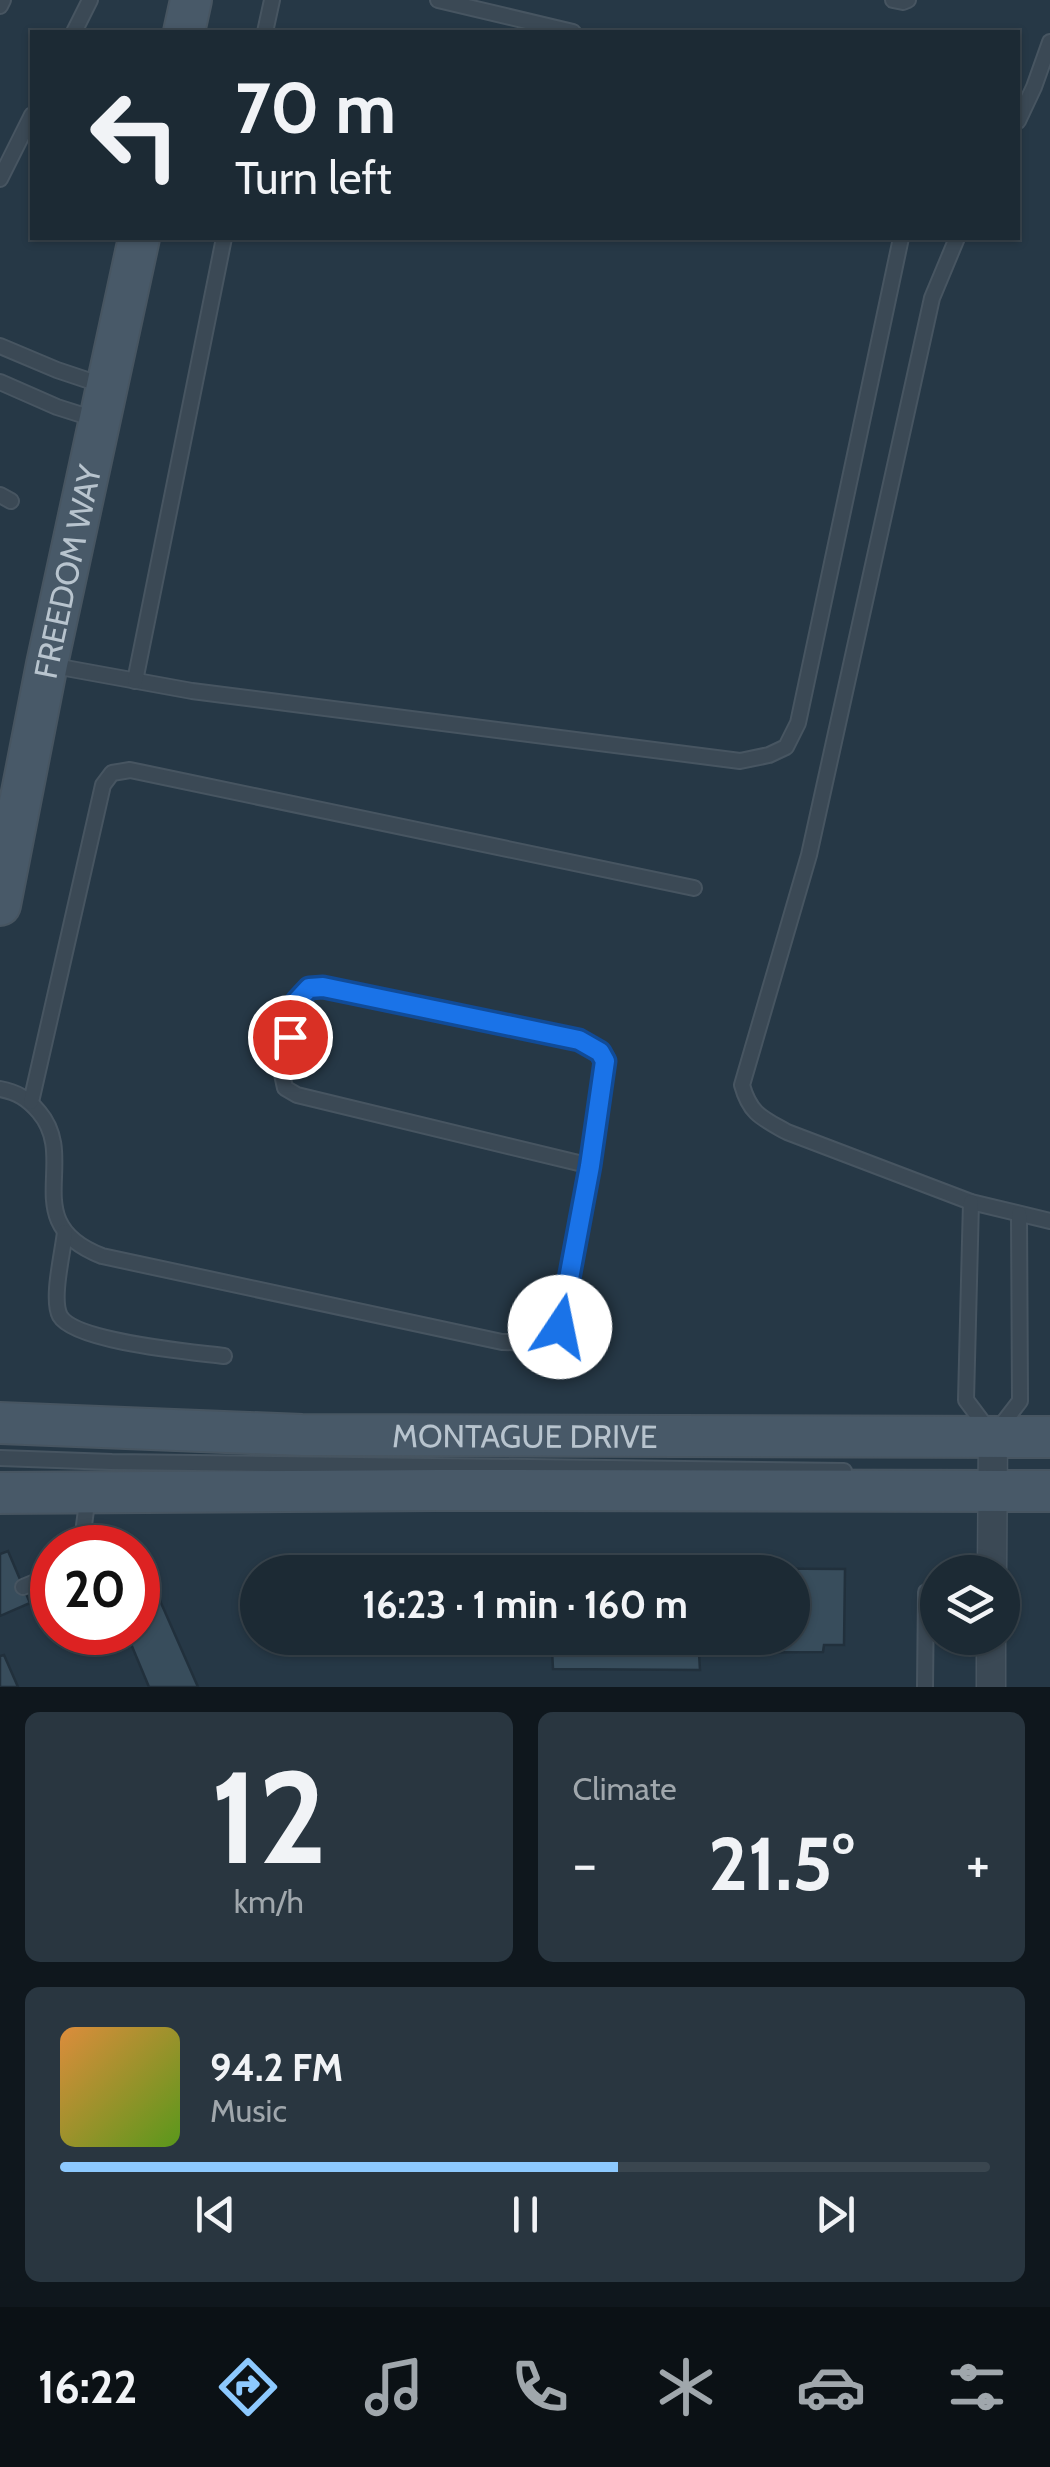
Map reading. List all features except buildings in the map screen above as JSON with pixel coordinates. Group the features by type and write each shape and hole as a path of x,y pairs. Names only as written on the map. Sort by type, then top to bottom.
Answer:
{"main road":[{"path":"184,30 191,0"},
{"name":"FREEDOM WAY","path":"0,905 139,240"},
{"name":"MONTAGUE DRIVE","path":"0,1423 302,1435 1050,1438"},
{"name":"MONTAGUE DRIVE","path":"0,1493 1050,1492"}],"street":[{"path":"992,1555 993,1436"},
{"path":"993,1655 997,1680"}],"lane":[{"path":"75,30 90,0"},
{"path":"265,30 272,0"},
{"path":"438,0 564,30"},
{"path":"893,0 908,0"},
{"path":"1020,117 1050,42"},
{"path":"0,180 30,118"},
{"path":"135,681 224,240"},
{"path":"48,664 192,691 740,761 786,747 798,723 901,240"},
{"path":"956,240 932,298 808,854 742,1085 747,1104 786,1132 971,1202 1050,1221"},
{"path":"0,346 56,370 102,403"},
{"path":"0,382 57,407 102,403"},
{"path":"31,1102 103,785 112,773 130,770 694,888"},
{"path":"0,1090 14,1092 31,1102 51,1126 52,1190 57,1216 65,1232 83,1249 502,1342 538,1342 552,1338 560,1327 590,1166 605,1061 600,1052 579,1040 323,987 309,988 297,1001 282,1074 284,1088 297,1095 590,1166"},
{"path":"971,1202 966,1400 993,1436 1020,1401 1019,1214"},
{"path":"65,1232 56,1302 66,1323 80,1331 122,1341 224,1356"},
{"path":"0,1458 864,1471"},
{"path":"941,1476 992,1490"},
{"path":"85,1525 88,1494"},
{"path":"23,1587 30,1584"},
{"path":"925,1655 925,1687"}],"route":[{"path":"290,1037 297,1001 309,988 323,987 579,1040 600,1052 605,1061 590,1166 560,1327"}]}
